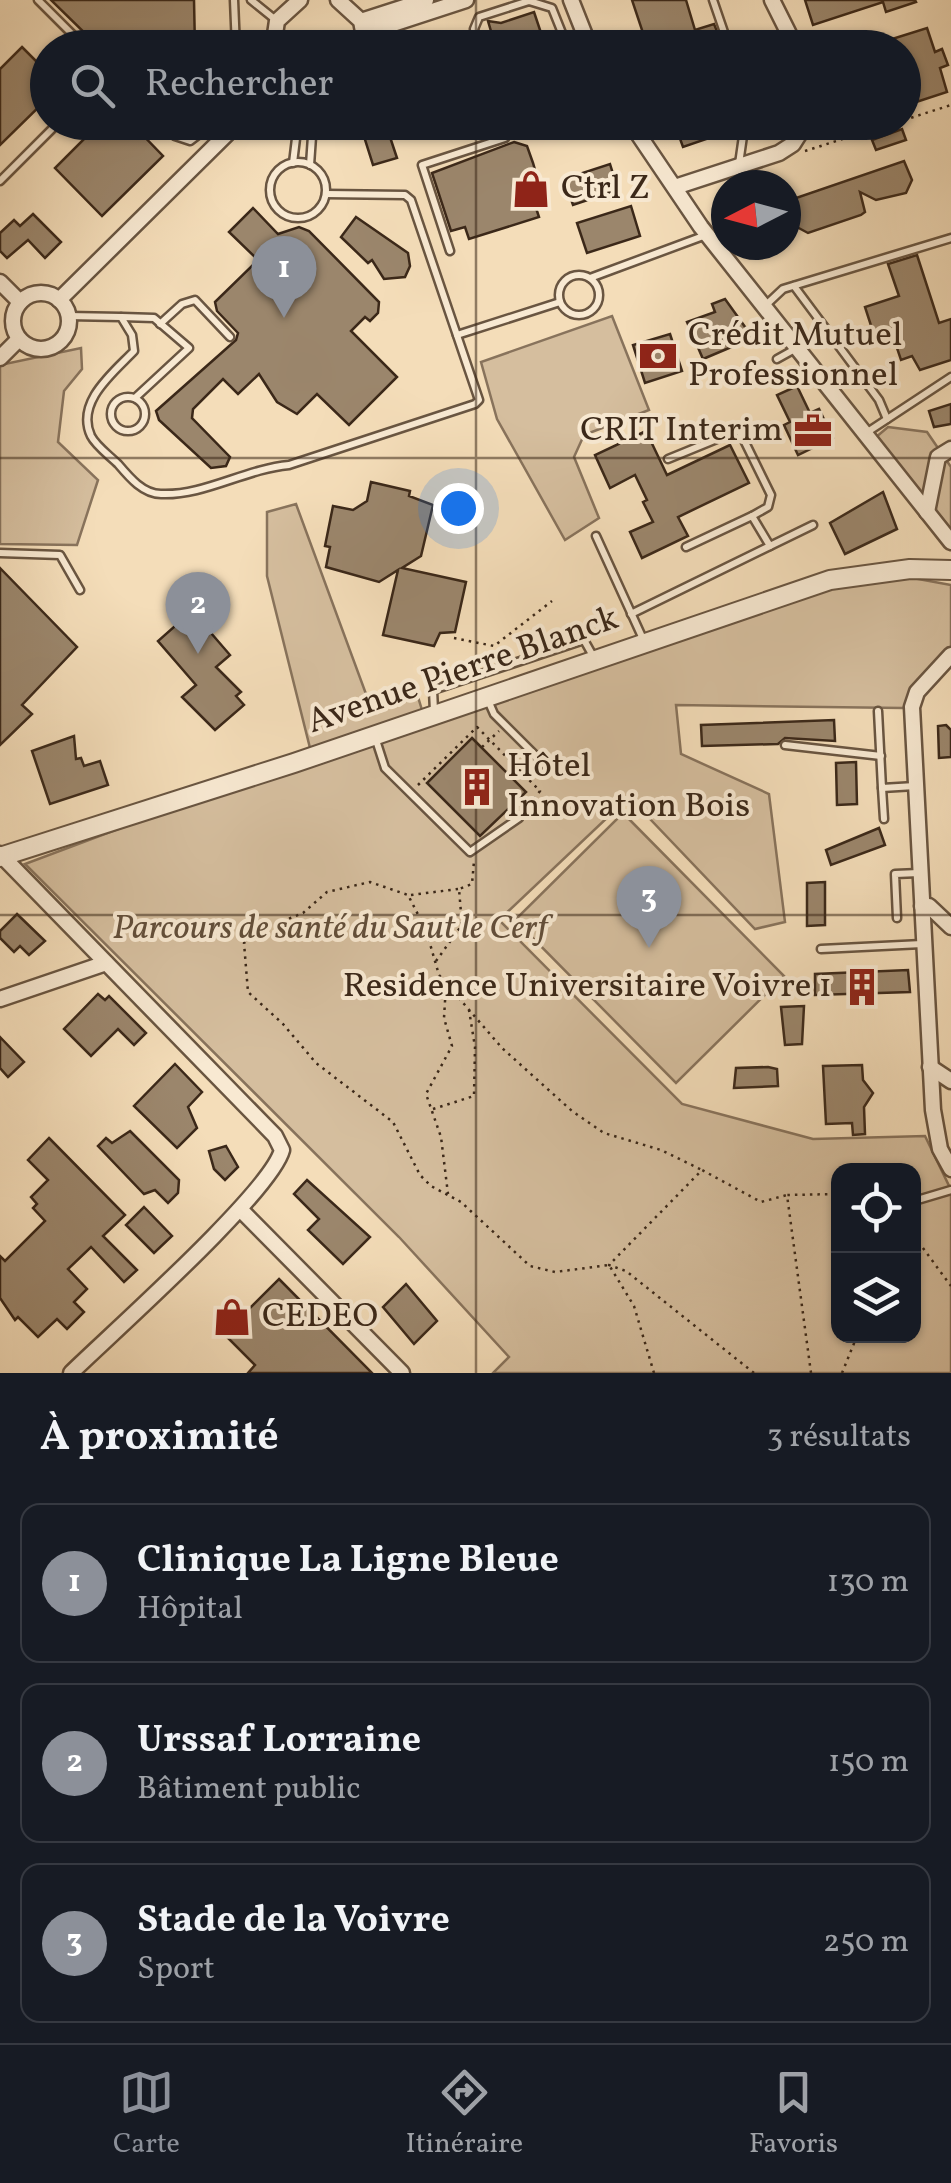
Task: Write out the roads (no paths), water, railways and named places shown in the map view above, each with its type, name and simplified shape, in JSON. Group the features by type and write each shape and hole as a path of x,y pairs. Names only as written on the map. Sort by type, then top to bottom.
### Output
{"street":[{"path":"279,10 300,0"},
{"path":"338,0 361,30"},
{"path":"371,30 426,0"},
{"path":"376,30 466,0"},
{"path":"772,0 787,30"},
{"path":"571,1 583,30"},
{"path":"60,300 221,140"},
{"path":"642,140 706,235 951,542"},
{"path":"675,187 779,153 795,140"},
{"path":"0,282 20,302"},
{"path":"44,293 60,300 68,316 65,334 52,346 34,348 19,338 13,324 20,302 44,293"},
{"path":"0,358 19,338"},
{"path":"928,512 938,457 951,450"},
{"name":"Avenue Pierre Blanck","path":"1,856 374,736 830,580 910,568 951,570"},
{"path":"951,656 917,692 912,707 930,1067 940,1149 951,1170"},
{"path":"1,856 275,1136 282,1150 278,1168 240,1209 72,1373"},
{"path":"922,906 929,906 951,927"},
{"path":"0,999 106,962"},
{"path":"930,1067 951,1081"},
{"path":"240,1209 402,1373"}],"lane":[{"path":"38,0 68,30"},
{"path":"234,0 235,30"},
{"path":"251,0 279,10"},
{"path":"474,30 479,17 529,0 552,8 571,1"},
{"path":"713,0 723,30"},
{"path":"552,8 561,30"},
{"path":"0,181 41,140"},
{"path":"293,163 296,140"},
{"path":"310,165 312,140"},
{"path":"450,250 422,166 499,140"},
{"path":"738,166 742,140"},
{"path":"293,163 310,165 323,177 326,194 312,215 294,218 279,210 271,186 279,171 293,163"},
{"path":"121,316 132,334 134,352 91,399 91,436 135,483 155,494 184,494 258,468 288,464 476,404 478,400 411,200 405,195 326,194"},
{"path":"560,302 564,281 576,275 590,278 706,235"},
{"path":"762,307 794,286 951,238"},
{"path":"560,302 571,314 590,312 598,295 590,278"},
{"path":"794,286 879,400 887,419"},
{"path":"160,324 182,304 196,300 230,337"},
{"path":"456,335 560,302"},
{"path":"68,316 154,318 189,348 135,398 124,397 114,404 110,415 118,429 134,431 143,423 146,412 135,398"},
{"path":"777,359 795,348"},
{"path":"865,434 951,377"},
{"path":"668,459 738,430 771,495 768,507 686,547"},
{"path":"752,516 770,546"},
{"path":"631,614 813,525"},
{"path":"596,536 645,645"},
{"path":"0,553 60,555 80,590"},
{"path":"434,715 434,690 508,665 584,640 596,661"},
{"path":"486,697 505,724 550,769"},
{"path":"878,712 884,819"},
{"path":"374,736 385,768 470,852 519,818"},
{"path":"785,746 880,756"},
{"path":"882,788 916,786"},
{"path":"897,918 895,874 920,873"},
{"path":"821,949 924,944"},
{"path":"921,1199 951,1190"}],"place":[{"name":"Ctrl Z","path":"531,189"},
{"name":"Clinique La Ligne Bleue","path":"284,318"},
{"name":"Crédit Mutuel Professionnel","path":"658,356"},
{"name":"CRIT Interim","path":"813,431"},
{"name":"Urssaf Lorraine","path":"198,654"},
{"name":"Hôtel Innovation Bois","path":"477,787"},
{"name":"Stade de la Voivre","path":"649,948"},
{"name":"Residence Universitaire Voivre 1","path":"862,987"},
{"name":"CEDEO","path":"232,1317"}],"park label":[{"name":"Parcours de santé du Saut le Cerf","path":"330,929"}]}
